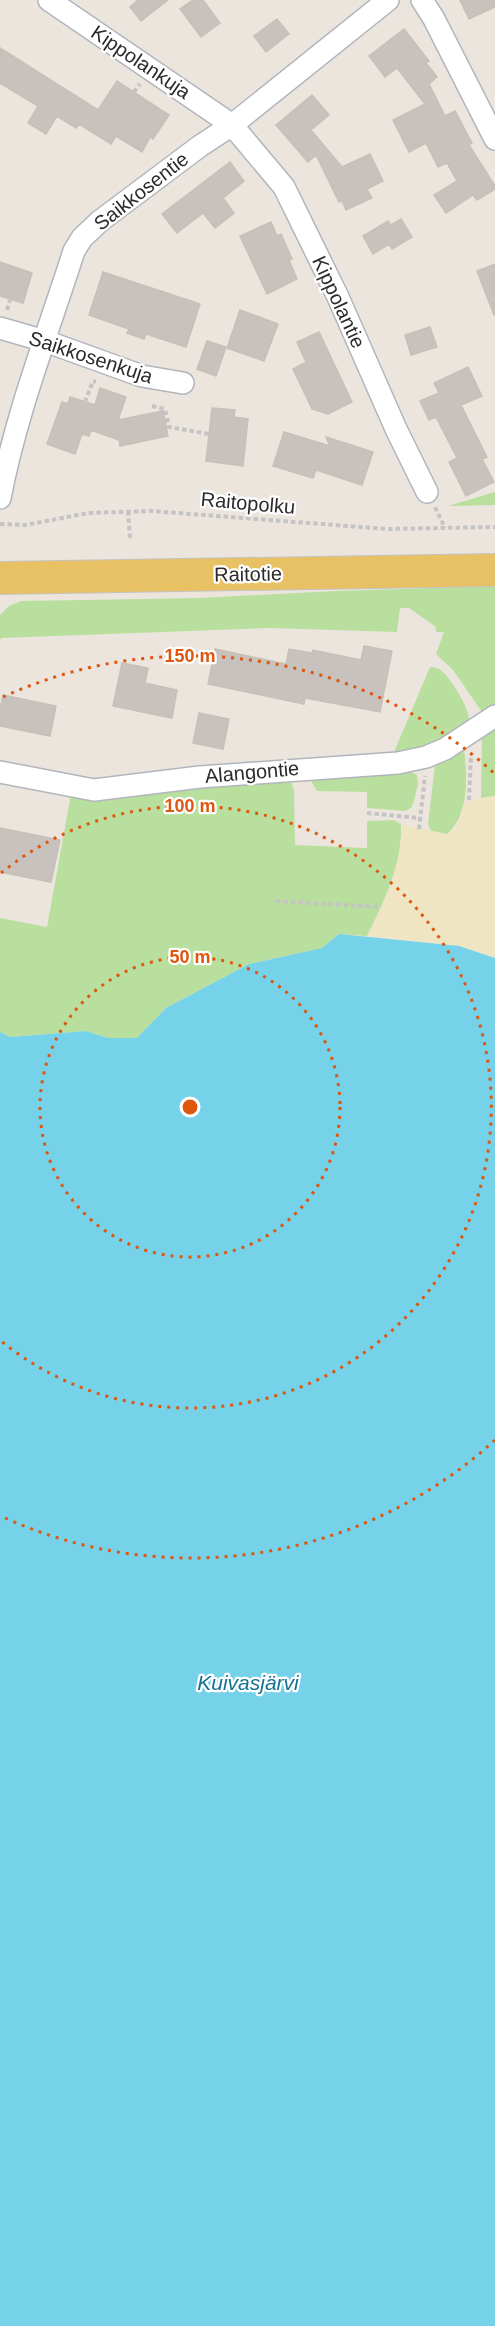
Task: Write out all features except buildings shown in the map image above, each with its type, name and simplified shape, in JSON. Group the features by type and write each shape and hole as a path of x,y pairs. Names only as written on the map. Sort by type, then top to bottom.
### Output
{"main road":[{"name":"Raitotie","path":"0,578 495,570"}],"street":[{"name":"Kippolankuja","path":"49,0 232,125"},
{"name":"Saikkosentie","path":"0,498 7,464 45,341 74,251 82,238 100,221 200,146 232,125 388,0"},
{"path":"422,0 495,139"},
{"name":"Kippolantie","path":"232,125 284,187 338,297 396,429 427,492"},
{"name":"Saikkosenkuja","path":"0,328 45,341 142,376 183,383"},
{"name":"Alangontie","path":"0,772 94,790 211,776 398,763 426,757 446,748 495,716"}],"path":[{"path":"85,402 93,381 103,384"},
{"path":"152,406 165,409 169,427 209,434"},
{"path":"128,511 130,539"},
{"name":"Raitopolku","path":"0,524 26,525 88,513 128,511 203,513 387,529 495,527"},
{"path":"469,800 472,769 471,730"},
{"path":"419,829 426,757"},
{"path":"367,813 420,818"},
{"path":"276,901 381,907"}],"green space":[{"path":"495,492 495,505 448,506"},
{"path":"495,586 495,706 482,712 453,670 436,654 444,632 436,632 436,627 409,608 400,608 397,632 270,628 1,638 0,642 0,615 9,606 21,601 200,598"},
{"path":"430,667 439,669 454,686 467,710 469,722 433,743 394,752"},
{"path":"495,729 495,796 481,798 482,739"},
{"path":"464,749 466,782 460,816 447,834 431,832 428,824 435,765"},
{"path":"407,770 417,775 418,785 412,807 406,811 367,808 367,792 317,791 312,783 314,774"},
{"path":"285,778 291,782 294,790 295,845 367,848 367,821 394,820 401,824 396,868 367,936 339,934 322,948 249,964 166,1008 137,1038 108,1038 86,1031 10,1037 0,1032 0,918 47,927 71,794 103,799 228,786 230,782"}],"sand":[{"path":"495,796 495,958 459,946 367,936 396,868 401,824 447,834 457,826 463,805 469,800"}],"water":[{"name":"Kuivasjärvi","path":"339,934 459,946 495,958 495,2326 0,2326 0,1032 10,1037 86,1031 108,1038 137,1038 166,1008 249,964 322,948"}]}
